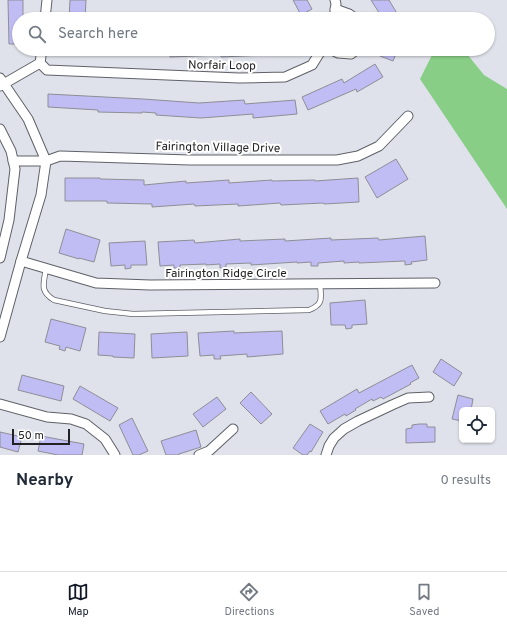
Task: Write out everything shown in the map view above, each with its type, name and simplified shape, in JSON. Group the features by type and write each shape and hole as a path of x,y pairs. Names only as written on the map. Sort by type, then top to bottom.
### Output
{"street":[{"path":"46,12 47,0"},
{"path":"335,5 346,12"},
{"path":"0,337 41,195 46,161 28,120 1,82 40,63 41,56"},
{"name":"Norfair Loop","path":"40,63 47,70 239,78 285,77 312,65 318,56"},
{"name":"Fairington Village Drive","path":"13,161 46,161 60,156 198,160 337,160 358,156 379,146 408,116"},
{"path":"0,129 12,151 15,169 9,220 0,258"},
{"name":"Fairington Ridge Circle","path":"21,260 96,283 150,285 435,283"},
{"path":"326,455 334,438 344,429 358,421 392,404 408,398 429,397"},
{"path":"0,404 47,417 70,419 86,424 105,438 115,455"},
{"path":"199,455 209,452 233,429"}],"lane":[{"path":"46,268 44,290 48,296 54,300 105,311 133,314 309,310 316,307 320,303 320,284"}],"green space":[{"path":"432,56 469,56 484,75 507,89 507,209 420,79"}],"building":[{"path":"8,0 23,0 23,12 12,12 12,44 9,44"},
{"path":"70,0 86,0 85,12 69,12"},
{"path":"293,0 307,0 312,9 306,12 299,12"},
{"path":"371,0 389,0 396,12 379,12"},
{"path":"170,56 196,56 170,57"},
{"path":"221,56 243,56 221,57"},
{"path":"380,56 395,56 393,61"},
{"path":"375,64 383,77 357,92 356,89 308,110 302,97 342,79 344,83"},
{"path":"48,94 199,103 244,100 245,104 295,100 297,114 253,118 253,114 201,118 156,115 156,113 142,112 98,112 98,110 48,107"},
{"path":"396,159 408,179 377,198 365,177"},
{"path":"65,178 144,180 144,185 186,181 186,183 229,180 229,183 272,180 315,181 358,178 359,202 281,205 280,203 238,206 238,204 195,206 194,204 152,207 152,204 107,203 107,201 65,201"},
{"path":"66,229 100,240 94,262 59,253"},
{"path":"425,236 427,260 411,262 412,264 405,265 405,261 344,263 344,261 318,263 318,266 311,266 311,262 297,262 251,265 251,263 226,264 226,267 220,268 220,264 180,265 180,268 174,268 174,265 160,266 158,242 194,240 195,243 240,239 240,241 285,239 285,241 331,238 331,240 378,238 379,240"},
{"path":"145,241 147,265 131,265 131,268 125,269 125,265 111,266 109,243"},
{"path":"365,300 367,324 352,325 352,328 346,329 345,325 331,325 330,303"},
{"path":"51,319 86,328 80,351 66,347 65,351 59,349 60,346 45,342"},
{"path":"234,331 234,333 282,331 283,354 247,357 247,354 220,356 221,359 214,359 214,355 200,356 198,333"},
{"path":"99,332 135,334 134,358 98,355"},
{"path":"187,332 188,356 152,358 151,334"},
{"path":"441,359 462,373 454,386 433,372"},
{"path":"412,365 419,378 383,399 381,397 373,401 372,399 346,416 345,414 328,424 320,411 357,389 359,393"},
{"path":"22,375 64,386 61,401 18,390"},
{"path":"80,386 118,408 110,421 73,399"},
{"path":"251,392 272,414 261,424 240,403"},
{"path":"458,395 473,399 472,407 459,407 459,420 452,419"},
{"path":"217,397 226,409 203,427 193,414"},
{"path":"132,418 148,451 139,455 133,455 119,425"},
{"path":"310,424 323,432 311,452 310,451 307,455 303,455 293,448"},
{"path":"427,424 427,427 435,427 435,442 406,443 406,429 412,428 412,425"},
{"path":"196,430 201,447 179,455 166,455 161,441"},
{"path":"0,432 22,437 18,452 0,447"},
{"path":"41,436 84,444 82,455 58,455 38,451"}]}
